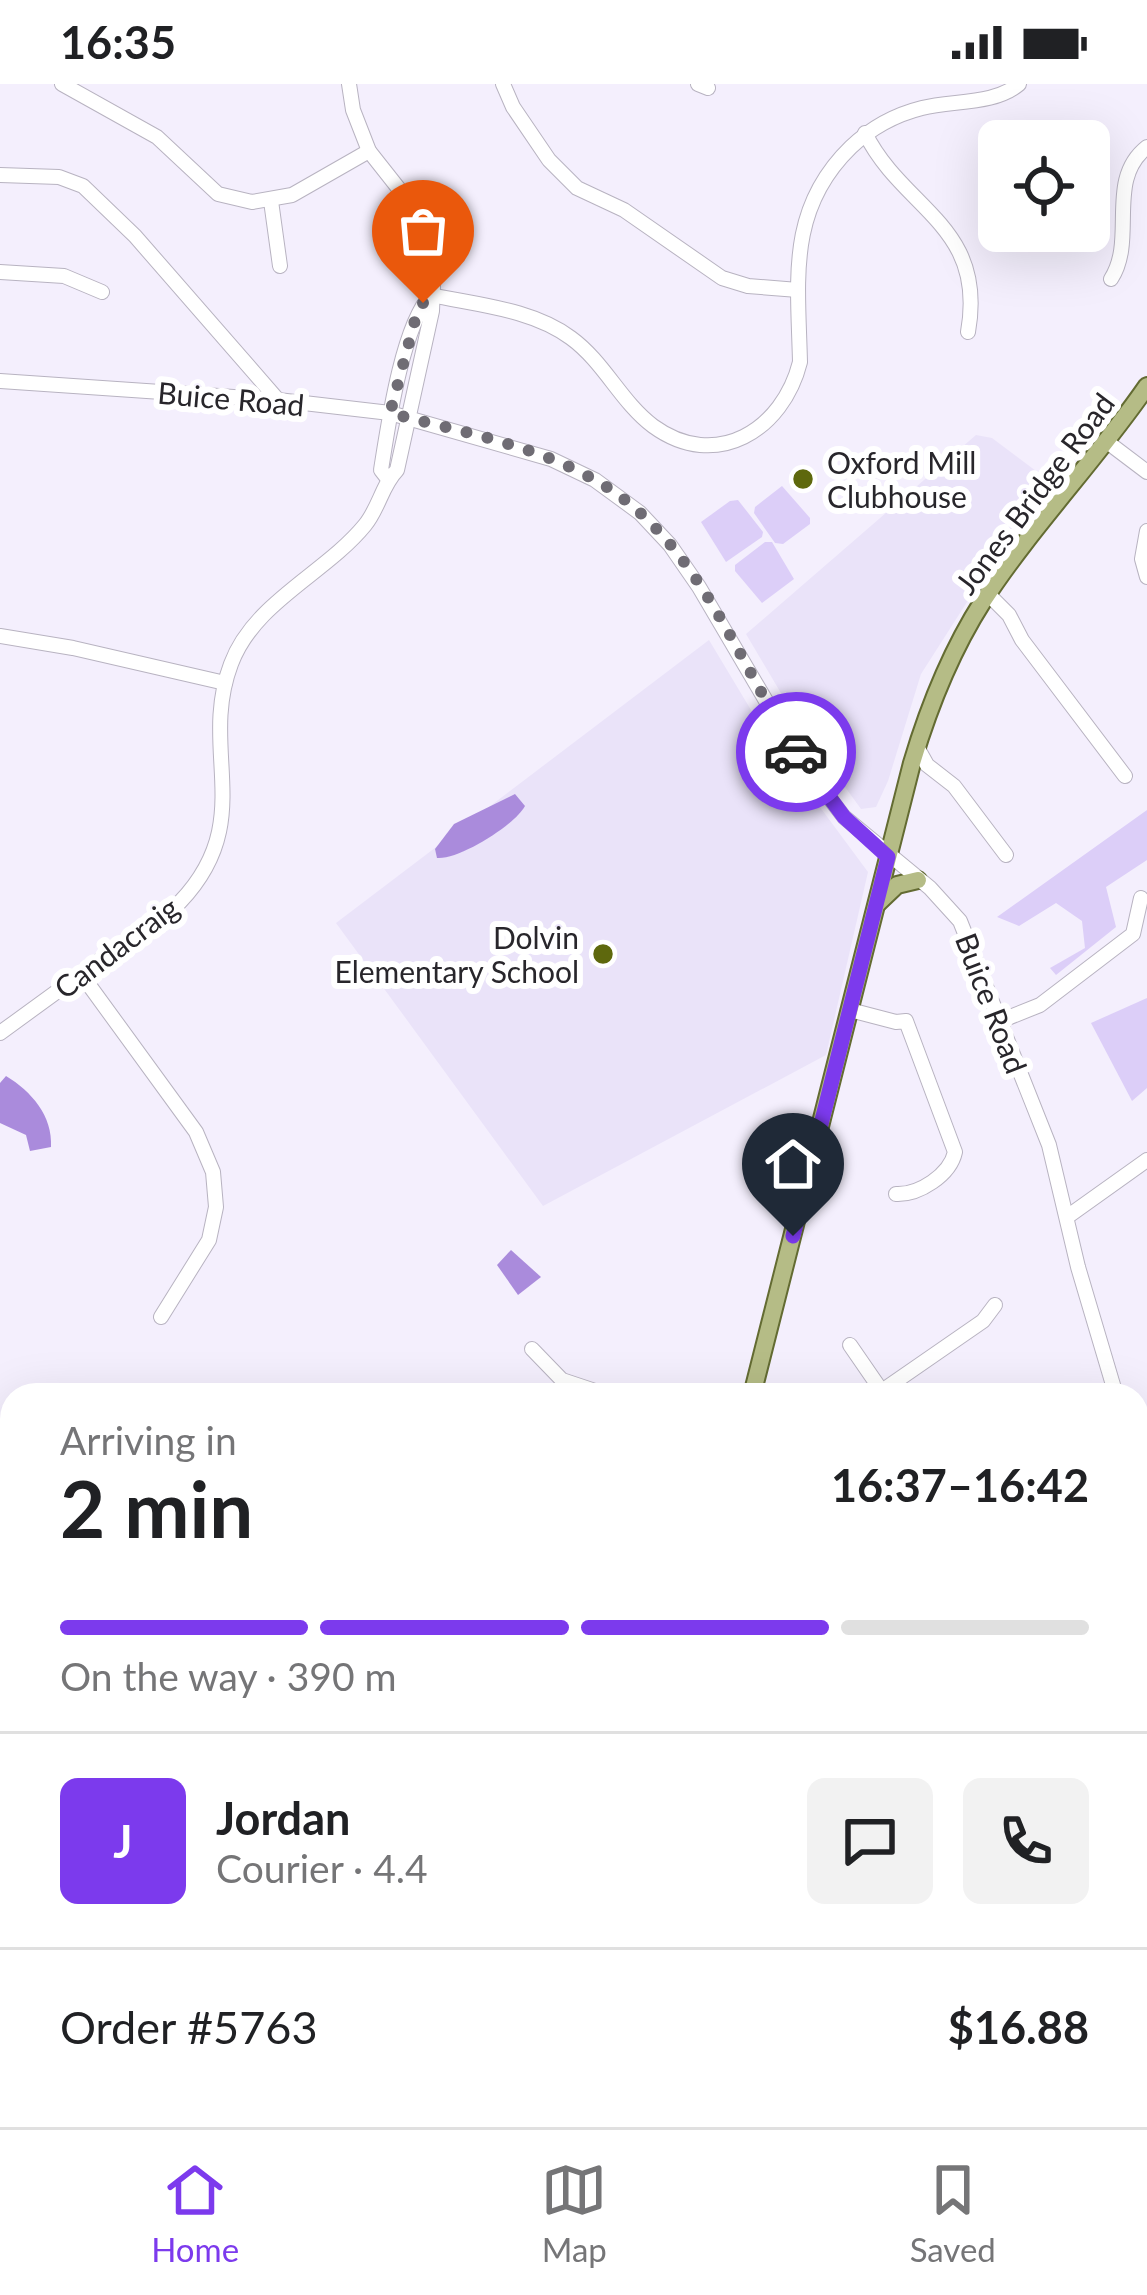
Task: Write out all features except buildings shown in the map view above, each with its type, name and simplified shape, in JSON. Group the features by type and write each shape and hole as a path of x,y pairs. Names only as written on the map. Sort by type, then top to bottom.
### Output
{"main road":[{"name":"Jones Bridge Road","path":"755,1383 907,784 942,680 988,594 1147,386"},
{"path":"876,904 897,885 918,880"}],"street":[{"path":"62,84 157,136 218,194 252,202 292,195 369,152 352,110 349,84"},
{"path":"503,84 549,160 577,188 639,220 722,278 748,286 798,290"},
{"path":"431,295 522,315 554,328 589,354 652,425 682,440 739,441 756,431 789,395 800,362 798,290 809,203 825,173 884,121 914,110 985,98 1019,84"},
{"path":"865,134 874,151 945,227 960,254 969,277 968,332"},
{"path":"1111,279 1120,266 1124,188 1132,159 1147,147"},
{"name":"Candacraig","path":"0,1033 180,902 211,862 223,815 225,683 236,652 254,625 369,521 397,470 432,311 434,261 414,208 369,152"},
{"path":"0,175 59,177 83,186 135,236 278,400"},
{"path":"271,200 280,266"},
{"path":"0,272 64,276 102,292"},
{"name":"Candacraig","path":"388,479 381,470 390,413 418,309 431,295"},
{"name":"Buice Road","path":"0,381 278,400 390,413 550,459 595,480 640,513 699,586 818,784 844,817 944,901 960,921 1049,1145 1113,1383"},
{"path":"1106,441 1147,472"},
{"path":"1147,532 1142,559 1147,577"},
{"path":"988,594 1009,615 1022,640 1125,776"},
{"path":"0,636 74,647 225,683"},
{"path":"917,748 920,757 954,786 1006,854"},
{"path":"907,784 935,772"},
{"path":"1000,1021 1040,1005 1133,934 1141,898"},
{"path":"81,974 196,1132 213,1172 216,1207 209,1240 161,1317"},
{"path":"850,1010 906,1021 955,1152 941,1176 908,1194 896,1193"},
{"path":"1066,1217 1147,1160"},
{"path":"892,1383 983,1321 995,1305"},
{"path":"850,1345 873,1383"},
{"path":"532,1349 562,1380 571,1383"}],"shaded area":[{"path":"976,435 992,438 1052,483 921,674 888,781 876,807 861,809 798,722 746,634"},
{"path":"782,486 810,518 810,524 783,544 775,543 754,513 755,507"},
{"path":"738,500 763,532 726,562 701,522"},
{"path":"765,542 772,542 794,579 762,603 735,565"},
{"name":"Dolvin Elementary School","path":"709,640 763,730 868,872 826,1055 543,1206 336,923"},
{"path":"515,794 525,806 510,822 472,847 437,858 435,849 454,824"},
{"path":"1147,810 1147,860 1106,887 1116,927 1056,975 1050,968 1085,948 1082,921 1056,903 1019,926 997,917"},
{"path":"1147,998 1147,1088 1132,1101 1091,1023"},
{"path":"6,1076 39,1106 51,1147 30,1151 26,1135 0,1123 0,1083"},
{"path":"511,1250 541,1277 518,1295 497,1265"}],"way so far":[{"path":"423,303 390,413 550,459 595,480 640,513 699,586 796,752"}],"place":[{"name":"Oxford Mill Clubhouse","path":"803,479"},
{"name":"Dolvin Elementary School","path":"603,954"}],"route":[{"path":"793,1236 888,857 844,817 796,752"}]}
